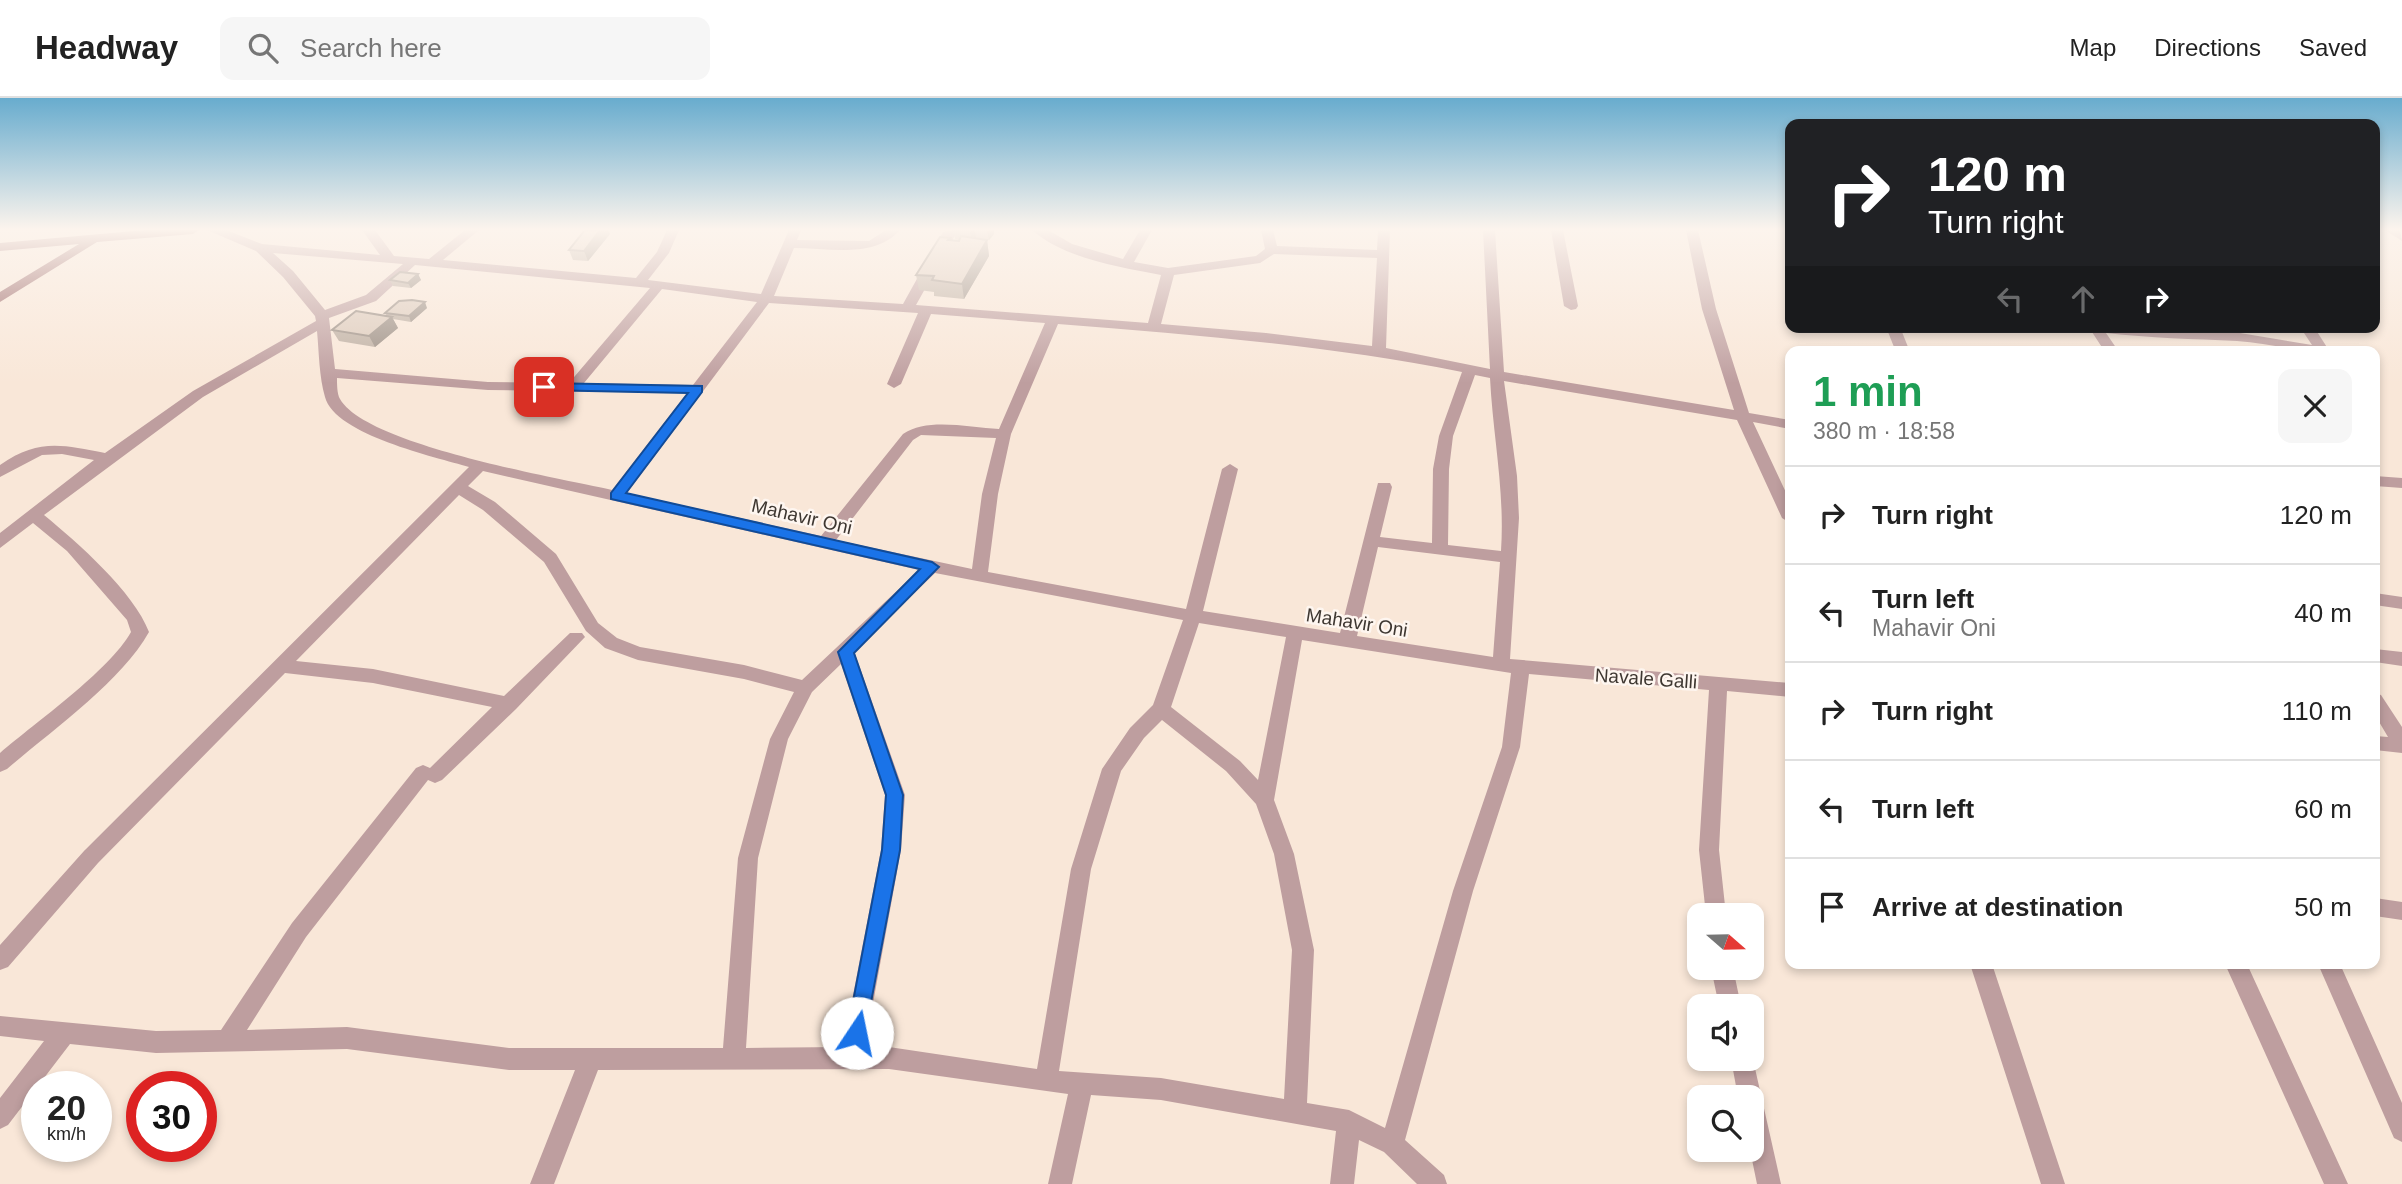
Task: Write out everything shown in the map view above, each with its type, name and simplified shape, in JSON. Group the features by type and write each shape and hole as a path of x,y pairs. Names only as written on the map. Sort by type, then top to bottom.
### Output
{"main road":[{"path":"0,298 25,281"}],"street":[{"name":"Mahavir Oni","path":"293,281 322,320 332,400 363,426 396,441 480,465 932,567 1193,616 1511,666"},
{"path":"0,542 107,458 198,394 322,320 371,298 391,281"},
{"path":"626,281 766,299 1266,337 1379,351 1496,375 1785,423"},
{"path":"616,496 766,299 774,281"},
{"path":"907,309 923,281"},
{"path":"1153,329 1166,281"},
{"path":"1379,351 1381,281"},
{"path":"1392,1144 1463,891 1510,747 1510,476 1499,411 1491,281"},
{"path":"1566,281 1571,306"},
{"path":"1703,281 1709,309 1743,416 1785,507"},
{"path":"572,388 659,285"},
{"path":"894,384 926,310"},
{"path":"979,576 990,494 1004,434 1053,321"},
{"path":"2159,333 2240,337 2293,346"},
{"path":"1440,549 1441,469 1446,436 1470,370"},
{"path":"330,373 488,386 698,389"},
{"path":"825,543 908,437 917,431 929,429 1004,434"},
{"path":"0,472 35,450 49,447 107,458"},
{"path":"0,960 91,857 480,465"},
{"path":"1046,1081 1082,869 1112,769 1137,733 1161,709 1193,616 1230,469"},
{"path":"2380,481 2402,483"},
{"path":"458,487 489,506 550,558 592,627 611,643 638,653 744,672 805,688"},
{"path":"1348,641 1384,487"},
{"path":"0,764 110,670 130,650 139,632 135,618 73,547 35,516"},
{"path":"1371,541 1510,558"},
{"path":"734,1059 748,858 779,739 805,688 846,652 932,567"},
{"path":"2380,600 2402,603"},
{"path":"1264,800 1295,633"},
{"path":"227,1040 299,930 429,774 510,704 576,637"},
{"path":"846,652 895,795 891,850 852,1059"},
{"path":"2380,657 2402,659"},
{"path":"281,666 381,677 510,704"},
{"name":"Navale Galli","path":"1511,666 1785,690"},
{"path":"1715,903 1709,850 1719,683"},
{"path":"2380,708 2402,745"},
{"path":"1161,709 1233,766 1264,800 1284,854 1303,950 1295,1110"},
{"path":"2380,743 2402,745"},
{"path":"2380,908 2402,911"},
{"path":"1984,969 2053,1184"},
{"path":"2238,969 2336,1184"},
{"path":"2331,969 2402,1130"},
{"path":"0,1026 156,1041 347,1038 509,1059 889,1058 1046,1081 1161,1089 1295,1110 1349,1122 1392,1144 1436,1184"},
{"path":"0,1117 65,1032"},
{"path":"542,1184 591,1059"},
{"path":"1060,1184 1082,1085"},
{"path":"1342,1184 1349,1122"},
{"path":"1764,1160 1769,1184"}],"building":[{"path":"937,281 964,281 962,284"},
{"path":"399,301 425,302 409,316 385,313"},
{"path":"356,311 392,317 369,336 332,330"}],"route":[{"path":"544,387 698,389 616,496 932,567 846,652 895,795 891,850 857,1033"}]}
